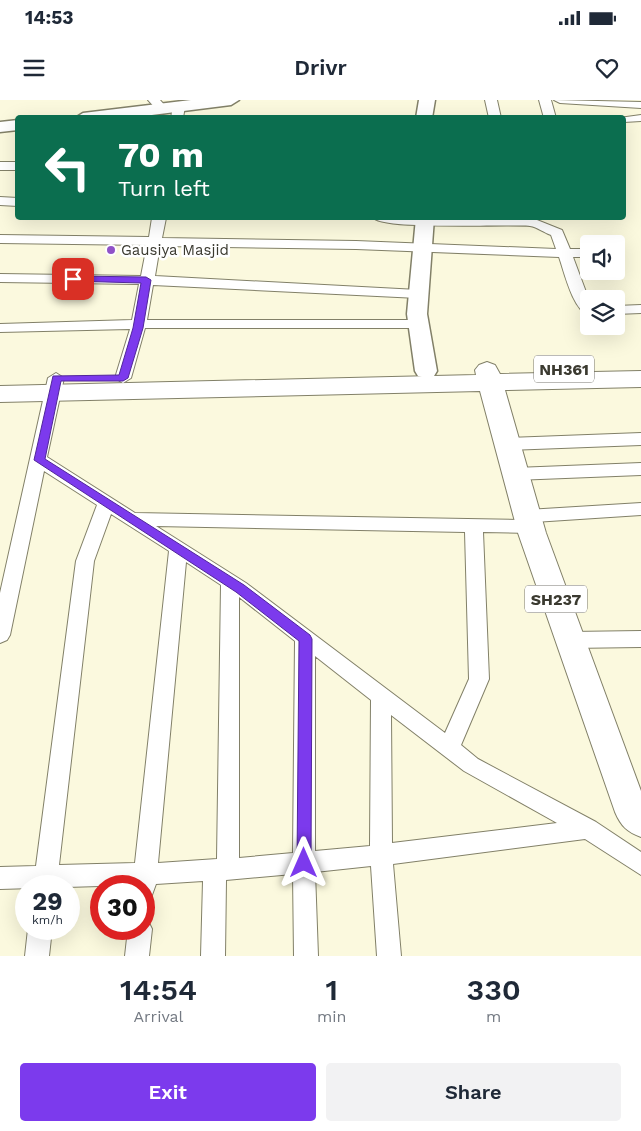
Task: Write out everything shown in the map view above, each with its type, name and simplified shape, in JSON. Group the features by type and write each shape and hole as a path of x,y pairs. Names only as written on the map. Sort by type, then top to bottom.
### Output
{"main road":[{"path":"98,115 157,104 178,112 231,100"},
{"path":"424,115 427,100"},
{"path":"0,127 15,125"},
{"path":"425,220 421,248 417,324 426,371"},
{"name":"NH361","path":"489,377 641,367"},
{"path":"0,394 123,378 426,371 489,377"},
{"path":"0,379 54,386 489,377 641,380"},
{"name":"SH237","path":"489,377 529,522 632,812 641,822"}],"street":[{"path":"491,100 494,115"},
{"path":"545,100 549,115"},
{"path":"560,100 641,105"},
{"path":"626,119 641,118"},
{"path":"0,166 15,166"},
{"path":"0,201 15,202"},
{"path":"123,378 139,324 146,280 160,220"},
{"path":"451,220 528,223 526,220"},
{"path":"528,220 557,234 580,295"},
{"path":"0,239 155,241 580,253"},
{"path":"0,278 146,280 418,294"},
{"path":"625,310 641,309"},
{"path":"0,328 139,324 417,324"},
{"path":"0,635 54,386"},
{"path":"506,444 641,439"},
{"path":"39,460 230,582 471,765 588,829 641,865"},
{"path":"515,474 641,469"},
{"path":"46,875 85,561 106,503"},
{"path":"131,519 474,526 529,522 641,509"},
{"path":"448,748 479,679 474,526"},
{"path":"145,875 178,549"},
{"path":"213,956 221,870 230,582"},
{"path":"305,639 304,863 306,956"},
{"path":"570,640 641,639"},
{"path":"381,696 381,856 390,956"},
{"path":"155,879 221,870 381,856 588,829"},
{"path":"0,878 15,879"},
{"path":"37,956 39,940"},
{"path":"137,956 139,940"}],"place":[{"name":"Gausiya Masjid","path":"111,250"}],"route":[{"path":"73,279 146,280 138,328 123,378 56,378 39,460 240,588 305,639 304,863"}]}
